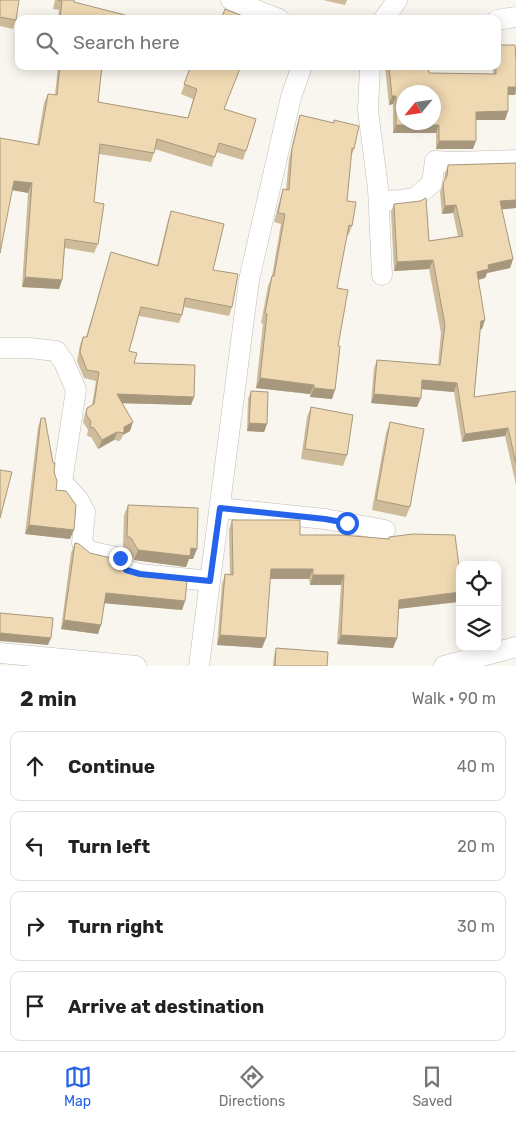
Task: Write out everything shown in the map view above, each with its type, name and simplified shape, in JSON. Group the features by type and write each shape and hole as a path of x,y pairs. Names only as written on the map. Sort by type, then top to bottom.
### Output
{"street":[{"path":"231,0 270,15"},
{"path":"387,15 397,0"},
{"path":"501,19 516,17"},
{"path":"199,666 249,280 291,97 301,70"},
{"path":"370,70 368,112 379,201 382,275"},
{"path":"379,201 415,198 432,183 435,161 516,160"},
{"path":"0,348 30,348 56,351 64,362 76,390 62,482 78,499 85,512 82,543 89,551 120,558 126,570 140,574 210,581"},
{"path":"220,508 325,519 385,530"},
{"path":"444,666 516,647"},
{"path":"0,653 136,666"}],"building":[{"path":"0,0 19,0 15,20 0,17"},
{"path":"58,0 74,0 74,2 125,15 60,15 62,1"},
{"path":"225,9 240,15 223,15"},
{"path":"501,45 515,45 516,87 508,87 508,111 476,112 476,141 439,141 439,130 441,130 441,85 396,85 396,96 392,96 389,70 429,70 429,73 496,74 496,70 501,70"},
{"path":"60,70 102,70 98,102 188,118 197,89 184,84 189,70 239,70 224,109 256,119 246,151 219,143 215,157 157,139 154,153 100,144 94,202 104,204 98,244 65,239 62,280 25,277 32,183 14,181 0,253 0,138 39,145 48,94 57,95"},
{"path":"300,115 334,123 334,120 359,126 354,149 352,148 347,201 356,202 352,226 349,225 337,288 348,290 338,346 340,346 335,390 314,388 314,385 260,378 267,314 265,313 285,214 278,213 283,189 289,190 292,149"},
{"path":"516,163 516,200 500,201 513,259 488,265 489,269 477,272 485,320 481,321 474,397 516,391 516,463 508,428 465,434 457,383 422,380 421,398 374,394 377,360 440,365 445,325 433,260 397,262 394,204 420,201 426,198 429,241 463,236 456,205 445,206 443,183 447,176 448,165"},
{"path":"171,211 224,224 213,270 238,274 232,307 185,298 182,315 141,307 129,351 137,353 134,363 195,365 194,397 117,394 133,422 124,427 124,433 117,432 102,440 94,428 90,427 91,422 86,414 87,408 94,404 99,372 87,370 80,352 83,337 87,337 111,252 158,266"},
{"path":"251,391 268,392 267,424 249,423"},
{"path":"311,407 353,415 347,455 305,449"},
{"path":"41,418 45,418 53,463 55,463 56,490 66,491 76,505 74,530 29,525"},
{"path":"390,422 424,429 410,507 376,500"},
{"path":"0,470 12,472 0,518"},
{"path":"128,505 198,508 197,549 191,548 190,556 138,550 131,538 127,536"},
{"path":"232,520 300,520 300,535 342,535 389,539 389,537 413,534 455,535 458,561 456,561 456,593 399,600 397,638 341,635 344,575 313,575 313,569 271,569 266,638 220,635 225,574 233,575"},
{"path":"75,543 90,553 115,559 126,572 142,576 187,581 185,601 106,593 101,625 64,620"},
{"path":"0,613 53,618 51,638 0,633"},
{"path":"276,648 328,652 327,666 275,666"}],"route":[{"path":"120,558 126,570 140,574 210,581 220,508 347,523"}]}
